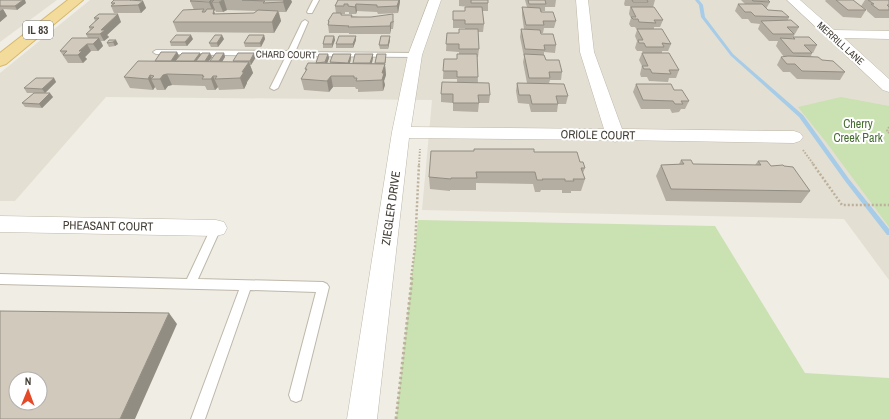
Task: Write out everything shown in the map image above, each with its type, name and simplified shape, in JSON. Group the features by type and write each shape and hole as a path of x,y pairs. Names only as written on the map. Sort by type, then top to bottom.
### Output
{"main road":[{"name":"IL 83","path":"0,61 76,0"}],"street":[{"name":"ZIEGLER DRIVE","path":"362,419 411,133 415,55 435,0"},
{"path":"582,0 587,52 615,136"},
{"name":"MERRILL LANE","path":"793,0 889,86"},
{"path":"830,34 889,35"},
{"name":"ORIOLE COURT","path":"411,133 794,137"},
{"name":"PHEASANT COURT","path":"0,224 216,228"}],"lane":[{"path":"310,12 316,0"},
{"path":"274,88 305,22"},
{"name":"CHARD COURT","path":"156,52 415,55"},
{"path":"190,284 216,228"},
{"path":"0,279 323,287 296,395"},
{"path":"198,419 246,285"}],"path":[{"path":"889,127 889,133"},
{"path":"396,419 415,247 411,133"},
{"path":"794,137 842,205 889,206"}],"shaded area":[{"path":"0,0 57,0 0,42"},
{"path":"90,0 889,0 889,280 844,219 422,210 432,100 106,97 15,201 0,201 0,73"}],"green space":[{"name":"Cherry Creek Park","path":"841,97 889,106 889,227 798,107"},
{"path":"418,220 715,226 805,373 889,378 889,419 396,419"}],"building":[{"path":"0,0 23,0 15,6 0,6"},
{"path":"114,0 143,1 138,5 111,6 115,3 111,3"},
{"path":"211,0 209,2 190,1"},
{"path":"214,0 223,0 219,2 212,2"},
{"path":"242,0 284,0 283,2 263,3 265,1"},
{"path":"338,0 399,0 397,6 377,7 377,5 356,4 355,7 348,6 348,4 344,4 344,6 335,6"},
{"path":"471,0 488,0 488,3 471,3"},
{"path":"528,0 545,0 546,4 529,4"},
{"path":"632,0 647,0 648,2 633,2"},
{"path":"752,0 768,0 770,2 753,1"},
{"path":"836,0 853,0 866,10 848,10"},
{"path":"868,0 889,0 889,5 887,5 889,10 879,10"},
{"path":"738,4 762,4 768,10 782,11 789,17 755,16 751,12 745,12"},
{"path":"465,7 482,7 484,24 465,24 465,20 453,20 453,11 465,11"},
{"path":"522,7 540,8 541,12 553,12 556,21 543,21 544,25 526,25"},
{"path":"631,7 654,7 663,20 654,20 656,23 639,22 638,19 633,19 631,17 636,17"},
{"path":"204,9 202,12 205,12 207,9 214,9 213,14 254,13 258,10 278,11 272,22 173,22 183,10"},
{"path":"333,13 352,15 351,17 371,17 393,14 393,22 391,22 390,26 348,27 349,26 328,25 328,21"},
{"path":"99,14 118,14 101,30 105,30 100,34 86,34 94,27 89,27 99,18 94,18"},
{"path":"791,20 799,27 787,27 794,34 773,34 761,21"},
{"path":"459,29 478,29 479,49 459,49 459,44 446,44 447,33 459,33"},
{"path":"521,29 540,30 541,34 553,34 556,45 544,45 545,50 525,49"},
{"path":"637,29 662,29 671,44 662,43 664,47 646,47 644,43 639,43 638,40 643,40"},
{"path":"176,35 191,35 185,42 170,42"},
{"path":"215,35 222,35 217,43 209,43"},
{"path":"249,35 264,35 260,43 244,43"},
{"path":"325,36 334,36 332,44 323,44"},
{"path":"339,36 356,36 353,44 336,44"},
{"path":"381,36 390,36 388,45 379,45"},
{"path":"793,37 809,37 817,45 804,45 812,53 793,53 780,38 795,39"},
{"path":"72,38 99,38 93,44 87,44 79,51 82,51 78,55 63,55 67,51 60,51"},
{"path":"109,40 116,40 107,43"},
{"path":"161,52 177,52 171,61 155,61"},
{"path":"182,53 200,53 194,61 175,61"},
{"path":"202,53 210,53 205,61 196,61"},
{"path":"216,53 224,53 219,61 210,61"},
{"path":"238,53 254,53 250,61 233,61"},
{"path":"642,53 669,53 679,70 669,70 671,74 652,73 650,69 644,69 642,66 648,66"},
{"path":"319,54 328,54 325,62 316,63"},
{"path":"333,54 351,54 348,63 330,62"},
{"path":"355,54 373,54 370,63 353,63"},
{"path":"377,54 386,54 385,63 375,63"},
{"path":"457,54 477,54 478,77 457,77 457,71 443,71 444,59 457,59"},
{"path":"524,54 544,55 546,60 559,60 562,72 549,72 550,78 529,78"},
{"path":"781,57 818,57 822,60 833,61 845,72 802,71 795,64 787,64"},
{"path":"138,61 249,62 240,78 215,79 217,76 213,76 211,79 202,79 204,76 202,76 203,75 167,74 163,75 160,79 151,79 154,76 150,75 148,79 124,77"},
{"path":"308,63 385,64 382,73 384,73 382,80 356,81 357,78 354,78 354,76 331,76 327,81 301,79 307,69 305,69"},
{"path":"36,78 54,78 42,89 24,88"},
{"path":"442,82 489,83 490,95 478,95 479,103 453,103 453,94 441,94"},
{"path":"517,83 564,84 568,96 556,96 558,104 532,104 530,95 519,95"},
{"path":"636,84 671,84 674,90 682,90 689,101 681,101 683,104 675,104 673,101 643,100"},
{"path":"34,93 50,93 39,104 22,103"},
{"path":"474,149 534,149 534,152 577,152 580,162 583,162 585,168 581,168 585,179 573,179 574,181 565,181 565,179 537,180 535,172 476,172 477,178 451,179 429,177 431,151 474,151"},
{"path":"681,160 691,160 693,164 761,165 758,161 767,161 771,166 783,165 793,167 810,191 671,189 661,165 684,164"},
{"path":"0,311 169,313 120,419 0,419"}],"waterway":[{"path":"697,0 701,5 703,17 732,55 801,116 847,180 889,233"}]}
